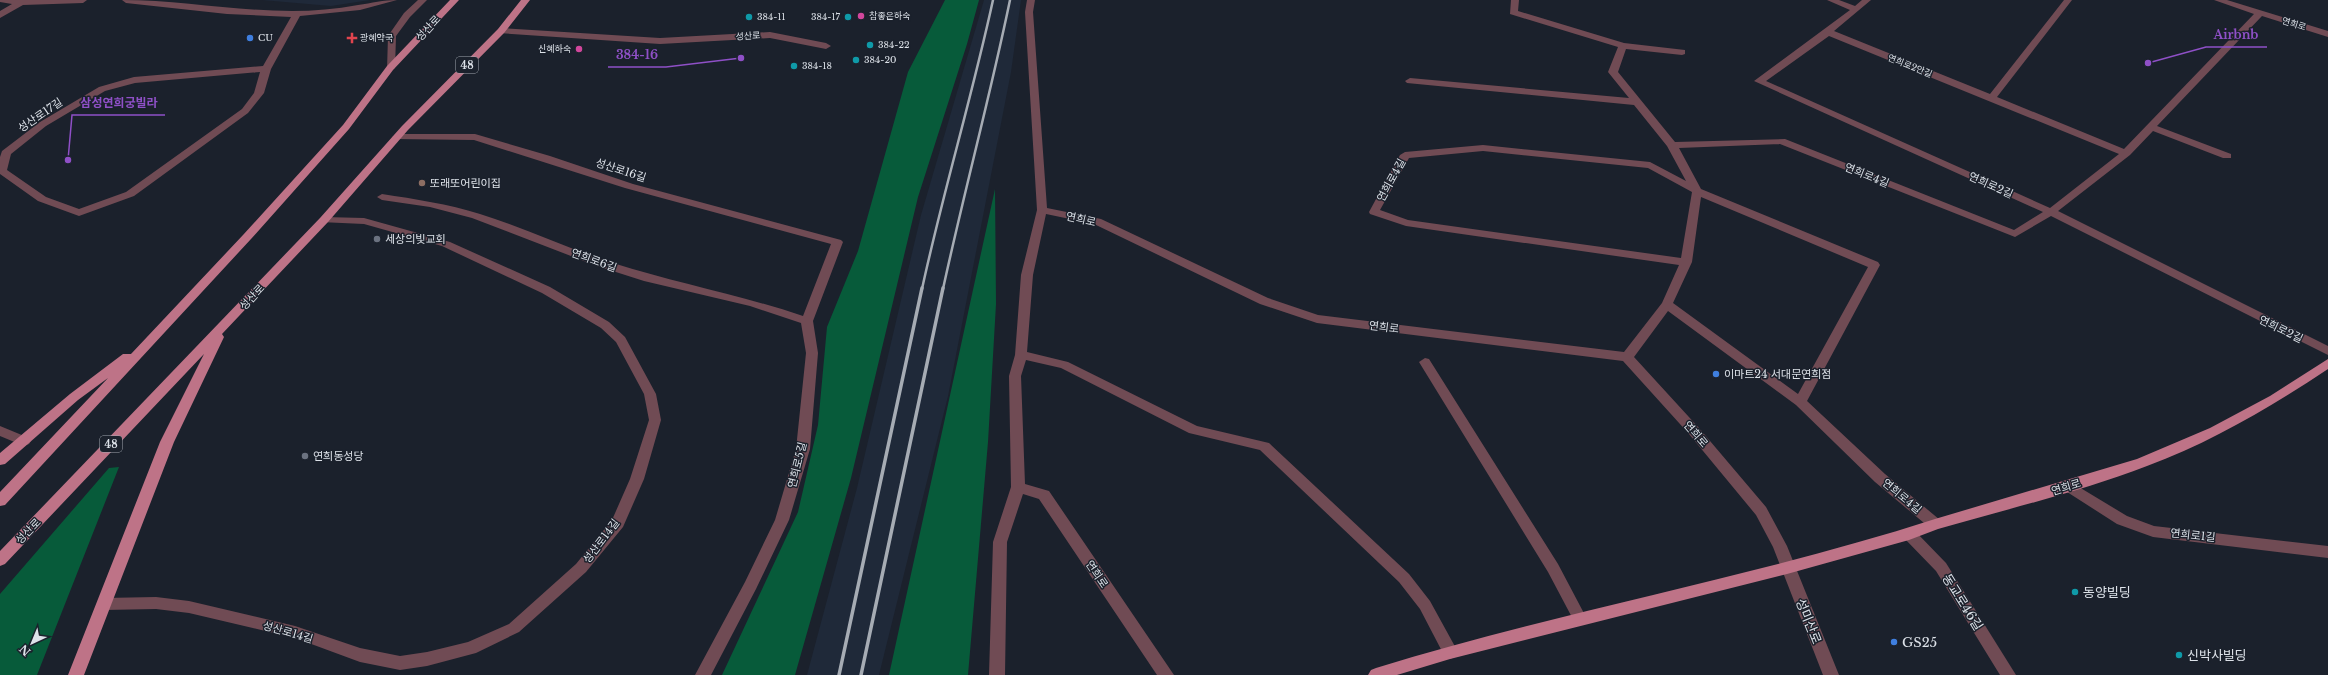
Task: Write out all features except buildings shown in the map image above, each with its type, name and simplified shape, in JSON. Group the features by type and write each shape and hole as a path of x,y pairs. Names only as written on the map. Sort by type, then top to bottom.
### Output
{"main road":[{"name":"성산로","path":"0,501 152,339 346,127 390,68 454,0"},
{"name":"성산로","path":"0,560 324,220 397,137 501,31 526,0"},
{"path":"76,675 167,442 223,327"},
{"path":"0,460 74,397 152,339"},
{"name":"연희로","path":"1376,675 1450,652 1787,568 1909,534 1934,524 2069,486 2142,463 2215,431 2274,399 2328,363"}],"street":[{"path":"3,0 21,2 83,0"},
{"path":"126,0 258,15 296,16 346,10 393,0"},
{"path":"390,68 392,36 407,15 423,0"},
{"path":"997,675 1000,542 1018,487 1015,376 1021,355 1026,276 1042,210 1029,12 1031,0"},
{"path":"1515,0 1513,12 1623,46 1682,52"},
{"path":"1831,0 1856,9"},
{"name":"연희로2길","path":"1867,0 1828,32 1759,81 2051,212 2328,352"},
{"path":"1992,98 2068,0"},
{"path":"2051,212 2126,153 2260,13 2218,0"},
{"path":"0,15 21,2"},
{"name":"연희로","path":"2260,13 2328,34"},
{"name":"성산로17길","path":"266,69 134,80 102,89 43,124 6,153 2,171 42,199 79,213 124,196 245,111 259,93 266,69 296,16"},
{"name":"성산로","path":"501,31 660,41 770,35 826,46"},
{"name":"연희로2안길","path":"1828,32 2126,153"},
{"path":"1623,46 1613,72 1672,145 1697,191 1686,262 1667,304 1627,357"},
{"path":"1410,81 1637,102"},
{"path":"2152,127 2227,156"},
{"name":"성산로16길","path":"397,137 475,137 546,158 629,186 837,242"},
{"name":"연희로4길","path":"1672,145 1781,141 2015,234 2051,212"},
{"name":"연희로4길","path":"1686,262 1406,223 1374,212 1406,155 1483,148 1650,165 1697,191 1874,265 1800,402"},
{"name":"연희로6길","path":"382,197 430,204 476,216 601,264 641,276 753,303 807,321"},
{"name":"연희로","path":"1042,210 1097,221 1264,301 1317,318 1627,357 1694,431 1761,511 1780,546 1787,568"},
{"name":"성산로14길","path":"104,604 156,603 189,607 295,632 360,655 400,663 427,659 471,648 514,628 581,568 618,522 637,479 655,420 650,394 621,340 605,326 546,290 446,244 364,221 324,220"},
{"name":"연희로5길","path":"703,675 751,585 782,520 803,449 812,353 807,321 837,242"},
{"name":"연희로4길","path":"1667,304 1800,402 1880,478 1934,524"},
{"path":"1021,355 1064,365 1194,430 1264,446 1404,578 1425,605 1450,652"},
{"path":"1425,362 1553,568 1580,619"},
{"path":"0,431 24,441"},
{"name":"연희로1길","path":"2069,486 2122,520 2153,531 2328,552"},
{"name":"연희로","path":"1018,487 1044,495 1166,675"},
{"name":"동교로46길","path":"1909,534 1941,567 2008,675"},
{"name":"성미산로","path":"1787,568 1831,675"}],"shaded area":[{"path":"262,0 370,0 331,6"},
{"path":"984,0 1021,0 1011,72 948,396 879,675 807,675 857,488 921,215"}],"green space":[{"path":"945,0 979,0 967,44 918,197 851,478 795,675 722,675 798,512 818,425 827,327 858,251 908,72"},
{"path":"995,189 996,304 988,442 968,675 889,675"},
{"path":"119,467 37,675 0,675 0,594 109,468"}],"railway":[{"path":"922,289 993,0"},
{"path":"943,289 1010,0"},
{"path":"839,675 922,288"},
{"path":"861,675 943,288"}],"place":[{"name":"참좋은하숙","path":"861,16"},
{"name":"384-11","path":"749,17"},
{"name":"384-17","path":"848,17"},
{"name":"CU","path":"250,38"},
{"name":"광혜약국","path":"352,38"},
{"name":"384-22","path":"870,45"},
{"name":"신혜하숙","path":"579,49"},
{"name":"384-16","path":"741,58"},
{"name":"384-20","path":"856,60"},
{"name":"Airbnb","path":"2148,63"},
{"name":"384-18","path":"794,66"},
{"name":"삼성연희궁빌라","path":"68,160"},
{"name":"또래또어린이집","path":"422,183"},
{"name":"세상의빛교회","path":"377,239"},
{"name":"이마트24 서대문연희점","path":"1716,374"},
{"name":"연희동성당","path":"305,456"},
{"name":"동양빌딩","path":"2075,592"},
{"name":"GS25","path":"1894,642"},
{"name":"신박사빌딩","path":"2179,655"}]}
